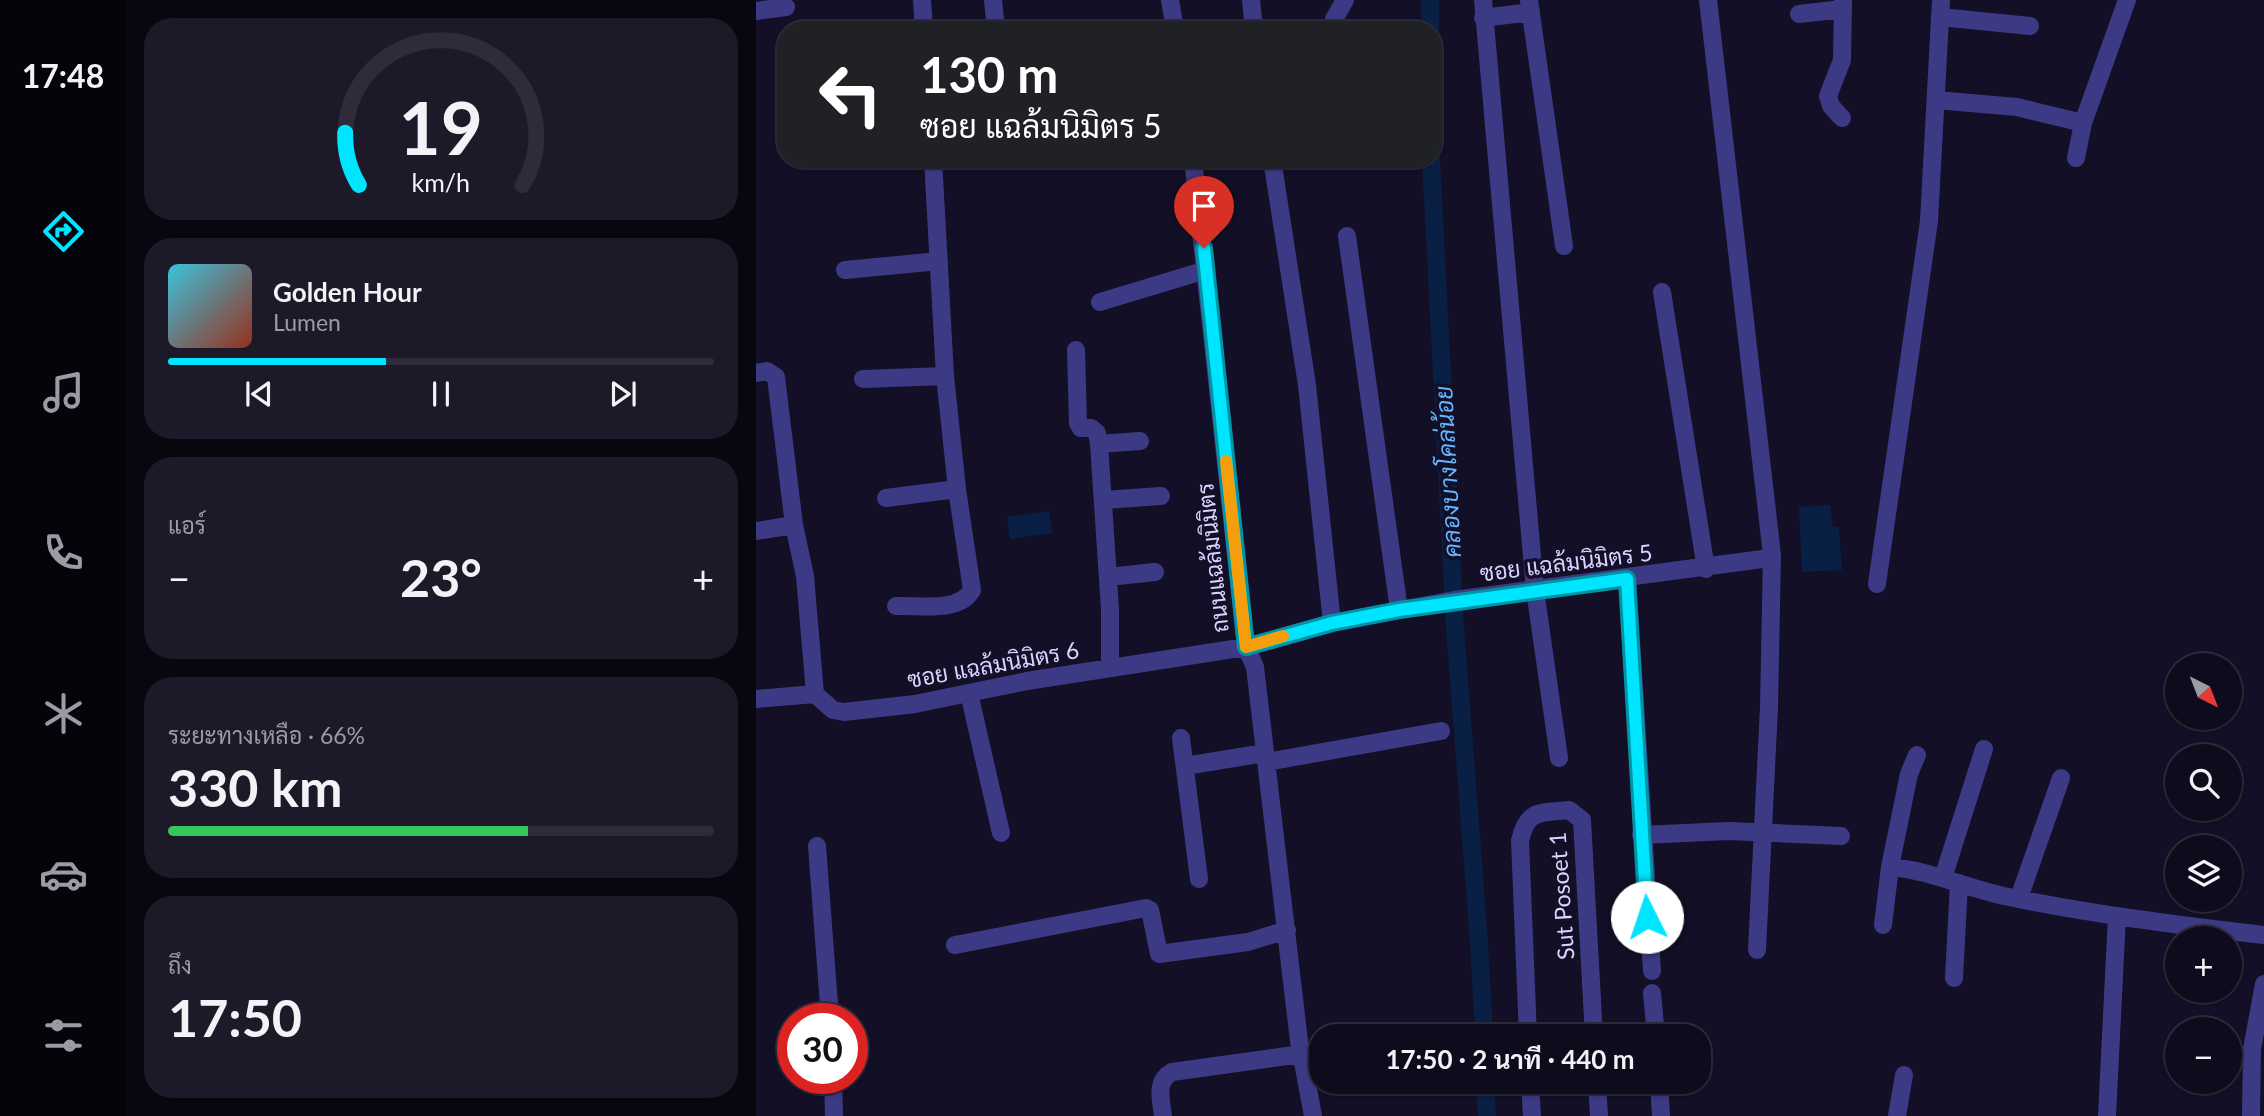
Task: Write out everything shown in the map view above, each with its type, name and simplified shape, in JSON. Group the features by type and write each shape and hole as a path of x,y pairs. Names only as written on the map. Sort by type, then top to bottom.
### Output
{"street":[{"path":"921,21 922,0"},
{"path":"993,0 995,21"},
{"path":"1170,0 1174,21"},
{"path":"1251,0 1253,21"},
{"path":"1334,21 1345,0"},
{"path":"1707,0 1770,558 1757,950"},
{"path":"2076,158 2083,123 2127,0"},
{"path":"1799,13 1843,4 1842,60 1828,96 1831,107 1842,118"},
{"path":"756,11 786,6"},
{"path":"1559,758 1535,590 1483,9 1530,6 1564,246"},
{"path":"1877,584 1929,221 1940,8 2030,26"},
{"path":"1936,100 2017,107 2083,123"},
{"path":"896,606 954,605 966,600 972,590 957,489 945,376 934,168"},
{"name":"ถนนแฉล้มนิมิตร","path":"1194,168 1246,647 1255,667 1301,1054 1313,1116"},
{"path":"1273,168 1307,385 1332,623"},
{"path":"1347,236 1399,610"},
{"path":"845,270 939,261"},
{"path":"1100,302 1206,270"},
{"path":"1662,292 1706,569"},
{"path":"1076,349 1078,423 1080,428 1091,428 1097,433 1099,444 1108,576 1110,668"},
{"path":"756,373 767,371 776,377 794,525 805,576 815,694 756,699"},
{"path":"863,379 945,376"},
{"path":"1099,444 1140,441"},
{"path":"886,498 957,489"},
{"path":"1104,500 1161,496"},
{"path":"756,531 794,525"},
{"name":"ซอย แฉล้มนิมิตร 5","path":"1246,647 1332,623 1449,601 1706,569 1770,558"},
{"path":"1108,576 1155,572"},
{"path":"1627,579 1651,971"},
{"name":"ซอย แฉล้มนิมิตร 6","path":"815,694 833,710 844,712 915,704 1110,668 1246,647"},
{"path":"970,693 1000,833"},
{"path":"1185,766 1441,732"},
{"path":"1181,738 1199,879"},
{"path":"1954,978 1951,881 1984,749"},
{"path":"1883,925 1892,846 1917,755"},
{"path":"2019,898 2061,778"},
{"name":"Sut Posoet 1","path":"1528,1024 1520,841 1527,820 1535,814 1569,810 1582,820 1593,1024"},
{"path":"1642,835 1763,832 1841,836"},
{"path":"817,846 829,1003"},
{"path":"1890,867 2019,898 2117,916 2264,935"},
{"path":"955,945 1146,908 1150,910 1159,954 1248,942 1287,930"},
{"path":"2107,1116 2117,916"},
{"path":"2251,1116 2252,1049 2264,984"},
{"path":"1652,993 1655,1024"},
{"path":"1163,1116 1160,1086 1164,1076 1172,1072 1301,1054"},
{"path":"1897,1116 1904,1075"},
{"path":"833,1094 834,1116"},
{"path":"1531,1094 1532,1116"},
{"path":"1598,1094 1599,1116"},
{"path":"1660,1094 1661,1116"}],"water":[{"path":"1830,505 1833,527 1839,527 1842,570 1802,572 1799,507"},
{"path":"1049,511 1052,533 1010,539 1007,517"}],"waterway":[{"name":"คลองบางโคล่น้อย","path":"1430,0 1430,21"},
{"name":"คลองบางโคล่น้อย","path":"1431,168 1455,628 1483,1024"},
{"name":"คลองบางโคล่น้อย","path":"1486,1094 1487,1116"}],"slow traffic":[{"path":"1226,461 1246,647 1283,636"}],"route":[{"path":"1204,248 1246,647 1332,623 1454,600 1627,579 1647,917"}]}
